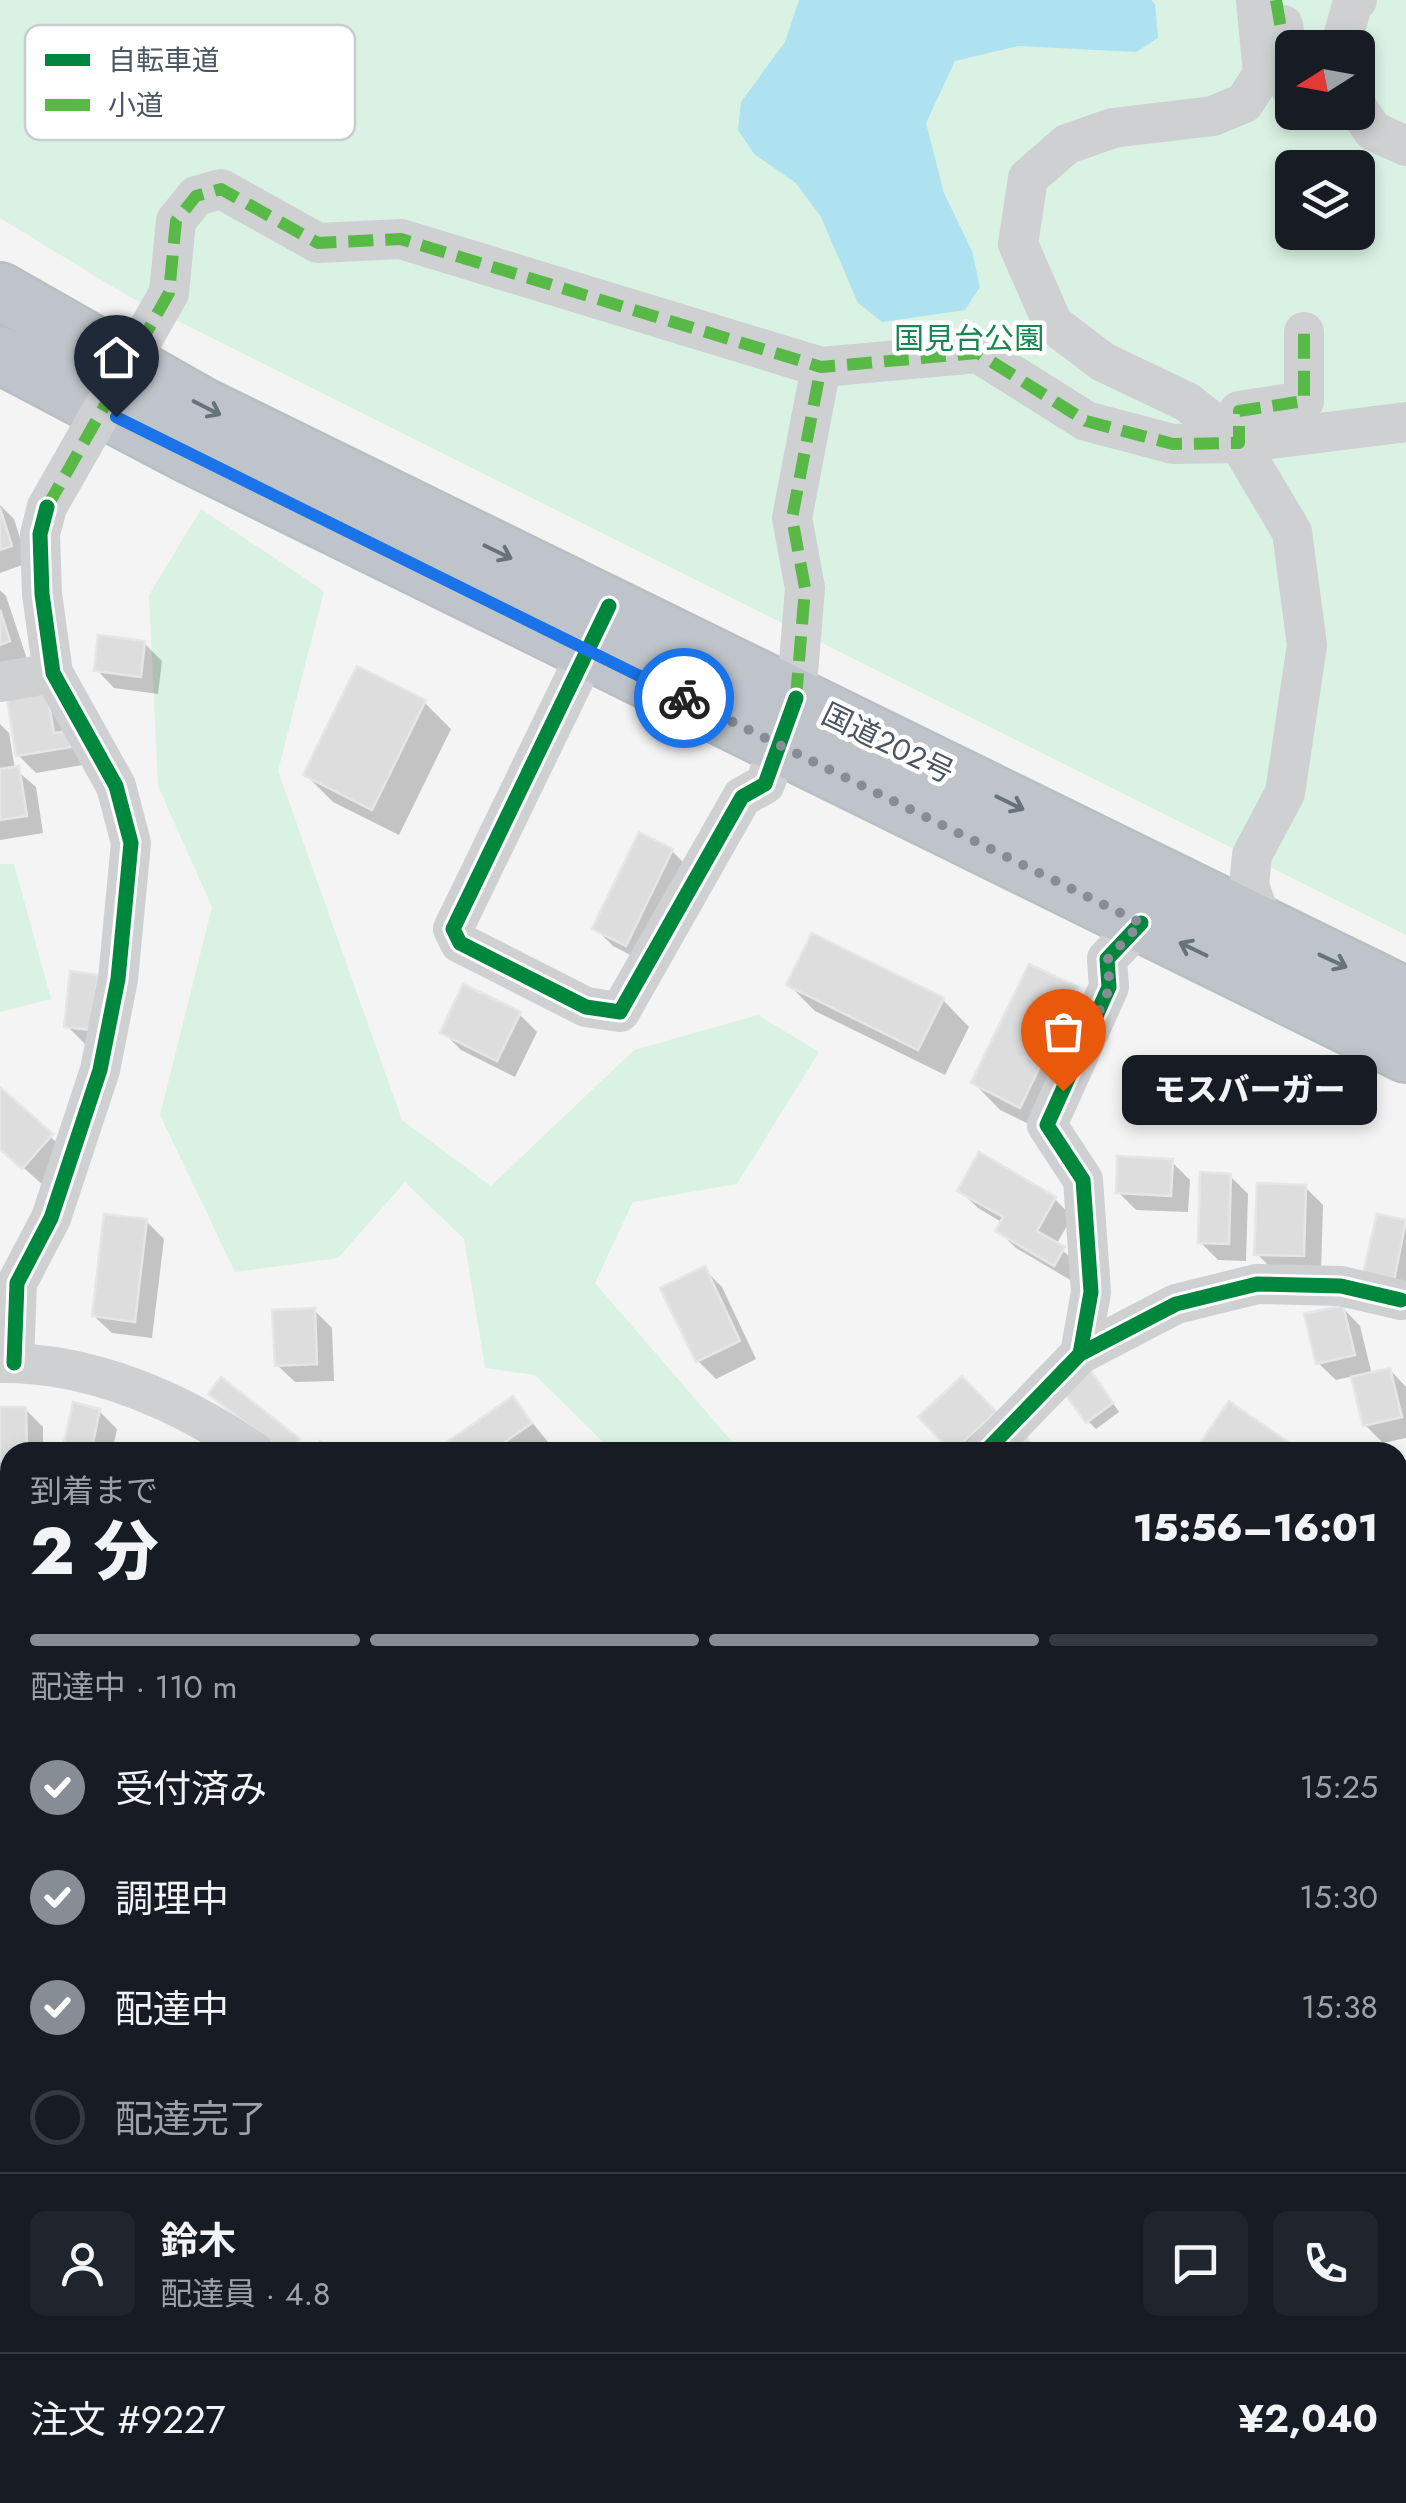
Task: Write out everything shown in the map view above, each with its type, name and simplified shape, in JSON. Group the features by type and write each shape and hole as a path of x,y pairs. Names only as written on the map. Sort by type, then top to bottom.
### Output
{"highway":[{"name":"国道202号","path":"0,291 598,628 788,722 1264,928 1406,996"},
{"name":"国道202号","path":"0,356 184,452 598,628"},
{"name":"国道202号","path":"788,722 1141,923 1406,1054"}],"street":[{"path":"1256,0 1263,74 1244,102 1213,116 1112,128 1067,144 1028,178 1018,244 1053,324 1103,362 1187,402 1239,443 1292,532 1306,645 1285,793 1252,856 1249,885 1264,928"},
{"path":"1276,0 1281,30"},
{"path":"1343,30 1357,0"},
{"path":"1371,130 1406,146"},
{"path":"239,1442 143,1392 72,1368 7,1363 17,1283 52,1218 100,1070 118,979 131,843 116,786 53,673 42,594 40,534 47,508 169,293 176,221 196,196 221,189 318,243 401,239 822,368 978,353 1086,421 1173,444 1239,443 1406,422"},
{"path":"1239,443 1239,411 1304,401 1304,332"},
{"path":"598,628 453,929 460,944 586,1008 620,1012 742,798 765,784 788,722 804,588 792,518 822,368"},
{"path":"0,682 53,673"},
{"path":"1080,1354 1091,1292 1083,1180 1047,1126 1110,987 1107,960 1141,923"},
{"path":"995,1442 1080,1354 1176,1304 1257,1284 1341,1286 1404,1305"}],"green space":[{"name":"国見台公園","path":"0,0 1406,0 1406,935 126,295 0,218"},
{"path":"201,509 324,591 278,771 402,1120 491,1186 634,1050 758,1015 819,1052 737,1184 633,1202 595,1283 732,1442 603,1442 535,1375 485,1368 464,1239 405,1182 338,1258 235,1272 160,1115 212,907 158,786 149,595"},
{"path":"0,864 14,864 51,999 0,1012"}],"water":[{"path":"799,0 1151,0 1155,4 1158,38 1136,52 1018,46 955,61 926,123 944,193 972,251 980,287 965,310 882,322 858,303 821,217 796,183 754,154 738,130 741,102 785,42"}],"building":[{"path":"0,508 12,546 0,550"},
{"path":"0,610 10,641 0,645"},
{"path":"98,635 145,641 141,677 94,671"},
{"path":"357,666 426,700 372,810 303,775"},
{"path":"47,693 54,733 68,731 71,747 16,756 7,699"},
{"path":"19,766 27,816 0,820 0,769"},
{"path":"639,832 673,849 626,946 592,929"},
{"path":"812,933 944,998 918,1050 786,985"},
{"path":"1029,964 1078,987 1020,1108 971,1083"},
{"path":"70,971 98,975 91,1030 64,1027"},
{"path":"463,984 521,1012 497,1061 440,1033"},
{"path":"0,1087 53,1134 22,1169 0,1149"},
{"path":"979,1152 1056,1197 1037,1231 1065,1247 1054,1266 995,1231 1003,1217 957,1191"},
{"path":"1117,1156 1173,1159 1171,1196 1116,1193"},
{"path":"1200,1172 1231,1174 1229,1244 1198,1243"},
{"path":"1257,1183 1306,1185 1304,1256 1254,1255"},
{"path":"104,1214 147,1219 135,1322 92,1316"},
{"path":"1377,1214 1406,1220 1394,1281 1363,1274"},
{"path":"705,1266 740,1341 696,1362 660,1288"},
{"path":"1343,1305 1355,1355 1316,1364 1304,1314"},
{"path":"315,1308 317,1364 275,1366 272,1310"},
{"path":"1390,1368 1402,1417 1363,1426 1351,1377"},
{"path":"1091,1371 1113,1403 1086,1423 1063,1391"},
{"path":"962,1376 996,1412 963,1442 942,1442 918,1417"},
{"path":"221,1377 300,1439 270,1442 208,1394"},
{"path":"513,1396 532,1423 505,1442 447,1442"},
{"path":"1229,1401 1288,1442 1201,1442"},
{"path":"73,1402 100,1409 93,1442 64,1442"},
{"path":"0,1407 26,1407 27,1442 0,1442"}],"marked path":[{"path":"1276,0 1281,30"},
{"path":"47,507 169,293 176,221 196,196 221,189 318,243 401,239 821,367 978,353 1086,421 1173,444 1239,443 1239,411 1304,401 1304,332"},
{"path":"796,698 805,588 792,518 821,367"}],"cycle path":[{"path":"14,1363 17,1283 51,1218 100,1070 118,979 131,843 116,786 53,673 42,594 40,534 47,507"},
{"path":"609,606 453,929 460,943 586,1007 620,1012 742,797 765,784 796,698"},
{"path":"1080,1354 1091,1292 1083,1180 1047,1125 1109,987 1107,959 1141,923"},
{"path":"995,1442 1080,1354 1176,1304 1257,1284 1341,1286 1401,1300"}],"way so far":[{"path":"684,698 1141,923 1107,960 1110,987 1063,1091"}],"place":[{"name":"モスバーガー","path":"1063,1091"}],"route":[{"path":"116,417 684,698"}]}
